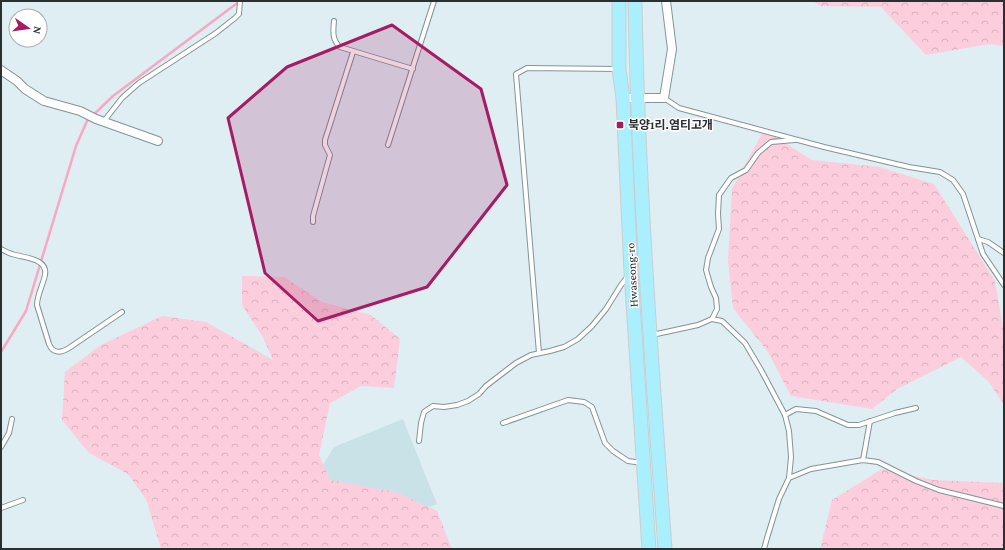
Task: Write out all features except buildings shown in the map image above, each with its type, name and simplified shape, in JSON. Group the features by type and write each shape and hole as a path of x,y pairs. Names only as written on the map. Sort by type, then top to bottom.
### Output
{"main road":[{"name":"Hwaseong-ro","path":"619,1 619,68 623,98 631,272 644,464 648,549"},
{"name":"Hwaseong-ro","path":"635,1 638,98 650,336 665,549"}],"street":[{"path":"623,98 664,98 672,49 666,1"},
{"path":"1,70 17,81 25,89 44,101 80,111 100,120 158,141"}],"lane":[{"path":"100,120 130,90 216,33 235,18 239,14 240,1"},
{"path":"388,145 434,1"},
{"path":"334,21 333,31 335,43 340,47 413,69"},
{"path":"313,222 313,216 330,155 325,145 325,140 353,52"},
{"path":"539,353 516,74 526,68 619,68"},
{"path":"664,98 679,108 797,140 909,167 940,172 953,180 963,194 983,254 1004,285"},
{"path":"650,336 698,325 712,318 717,309 716,298 706,270 708,258 719,229 719,195 732,178 746,170 758,152 771,142 797,140"},
{"path":"978,239 988,242 1004,252"},
{"path":"1,249 11,254 43,264 45,275 37,299 37,305 51,349 57,352 62,352 122,312"},
{"path":"419,441 424,412 433,406 444,407 458,405 468,401 479,394 486,386 531,354 564,347 578,339 606,310 621,285 631,272"},
{"path":"712,318 722,320 745,343 762,370 785,415 789,431 791,457 789,478 779,499 766,538 764,549"},
{"path":"503,423 568,400 584,402 592,407 606,443 613,451 628,460 644,464"},
{"path":"785,415 796,409 816,411 848,425 859,425 895,413 916,408"},
{"path":"1,448 9,433 12,419"},
{"path":"863,460 870,421"},
{"path":"789,478 811,469 863,460 878,462 916,481 939,490 1004,506"},
{"path":"1,508 23,500"}],"highlighted area":[{"path":"392,25 481,89 507,185 427,287 318,321 265,273 228,118 287,67"}],"shaded area":[{"path":"403,419 437,504 326,549 298,506 334,447"}],"green space":[{"path":"813,1 1004,1 1004,46 989,44 926,55 881,7 820,6"},
{"path":"764,130 812,160 879,167 934,184 995,281 1004,334 1004,405 989,382 961,357 897,389 872,409 791,396 768,352 733,308 728,261 732,189"},
{"path":"242,276 284,277 322,302 371,315 400,339 394,388 361,386 330,403 319,455 330,480 396,492 437,511 452,549 161,549 146,499 128,474 89,453 62,420 65,372 101,345 162,316 206,322 273,360 263,337 242,305"},
{"path":"882,469 933,480 1004,483 1004,549 820,549 832,500"}],"waterway":[{"path":"1,352 26,311 76,146 87,121 113,96 240,1"}],"place":[{"name":"북양1리.염티고개","path":"620,125"}]}
